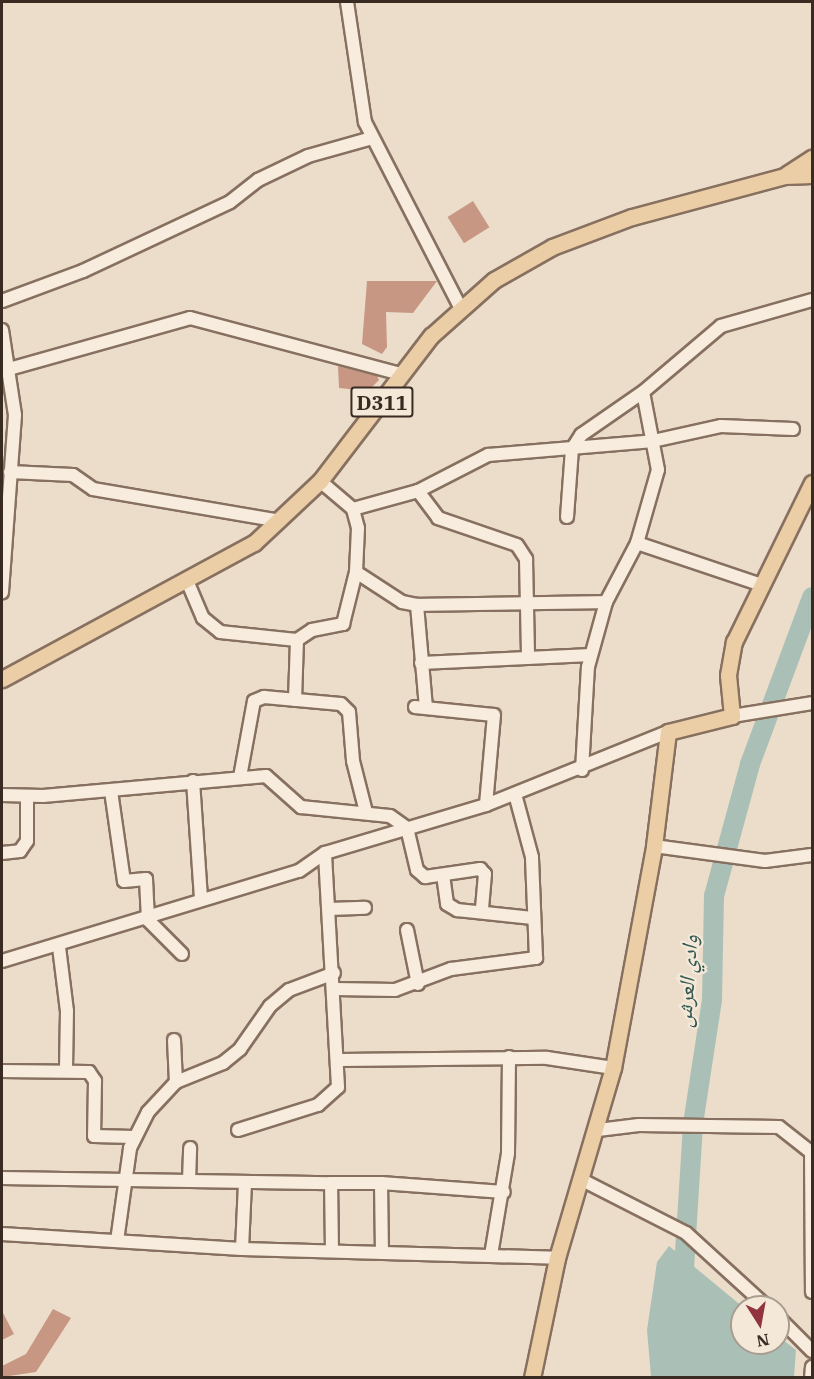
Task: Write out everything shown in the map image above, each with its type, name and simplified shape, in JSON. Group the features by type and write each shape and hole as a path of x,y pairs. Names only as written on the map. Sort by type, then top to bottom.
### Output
{"main road":[{"name":"D311","path":"785,176 813,158"},
{"name":"D311","path":"2,679 188,582 280,521 321,481 400,374 460,307 552,247 632,217 785,176 813,175"},
{"path":"532,1377 557,1257 584,1181 613,1068 654,846 668,732 732,717 728,675 734,642 813,483"}],"street":[{"path":"347,2 372,138 460,307"},
{"path":"2,301 64,279 230,202 258,180 308,156 372,138"},
{"path":"567,517 572,449 581,435 642,392 721,326 813,300"},
{"path":"9,369 190,318 400,374"},
{"path":"2,330 15,415 10,472 5,495 2,593"},
{"path":"582,770 591,655 606,603 637,543 658,470 642,392"},
{"path":"353,509 418,491 488,455 653,441 721,426 793,429"},
{"path":"10,472 73,475 93,489 280,521"},
{"path":"188,582 203,618 220,632 297,640 312,630 343,624 356,572 358,528 353,509 321,481"},
{"path":"418,491 438,518 517,545 526,559 528,658"},
{"path":"637,543 762,585"},
{"path":"356,572 402,602 417,605 606,603"},
{"path":"417,605 421,708 494,715 486,805"},
{"path":"295,700 297,640"},
{"path":"421,663 591,655"},
{"path":"240,777 254,701 295,700 347,709 366,812"},
{"path":"732,717 813,703"},
{"path":"2,961 59,947 148,920 201,899 299,871 325,853 486,805 582,770 668,732"},
{"path":"2,795 27,797 111,791 193,781 266,776 311,810 366,812 390,816 407,828 417,870 425,877 480,869 485,874 482,912"},
{"path":"193,781 201,899"},
{"path":"111,791 124,881 146,879 148,920 182,954"},
{"path":"335,989 373,993 418,984 451,969 536,958 532,857 515,794"},
{"path":"2,853 20,851 27,841 27,797"},
{"path":"654,846 765,861 813,855"},
{"path":"238,1130 329,1097 338,1087 340,1060 325,853"},
{"path":"443,875 447,904 482,912 533,918"},
{"path":"329,909 365,908"},
{"path":"407,930 418,984"},
{"path":"59,947 67,1011 66,1070"},
{"path":"117,1241 125,1180 134,1137 176,1082 223,1063 240,1049 270,1006 289,990 334,973"},
{"path":"174,1040 176,1082"},
{"path":"340,1060 509,1057 613,1068"},
{"path":"491,1255 504,1192 509,1057"},
{"path":"2,1071 89,1072 95,1081 94,1136 134,1137"},
{"path":"598,1130 639,1125 779,1127 812,1153 813,1292"},
{"path":"189,1181 190,1148"},
{"path":"2,1178 381,1183 504,1192"},
{"path":"584,1181 686,1233 754,1295"},
{"path":"242,1249 245,1182"},
{"path":"332,1183 332,1251"},
{"path":"381,1183 382,1252"},
{"path":"2,1234 242,1249 557,1257"},
{"path":"790,1329 813,1351"},
{"path":"811,1377 813,1367"}],"shaded area":[{"path":"669,1246 730,1296 730,1355 790,1355 790,1345 796,1350 794,1377 651,1377 647,1330 657,1262"}],"building":[{"path":"473,201 489,227 464,243 448,217"},
{"path":"367,281 437,281 413,313 386,312 387,347 382,354 362,344"},
{"path":"338,366 377,376 379,380 368,391 339,388"},
{"path":"53,1309 71,1318 36,1372 2,1377 2,1366 26,1354"},
{"path":"2,1311 14,1334 2,1340"}],"waterway":[{"name":"وادي العرش","path":"689,1284 684,1268 693,1124 712,1000 714,896 750,764 812,597"}]}
